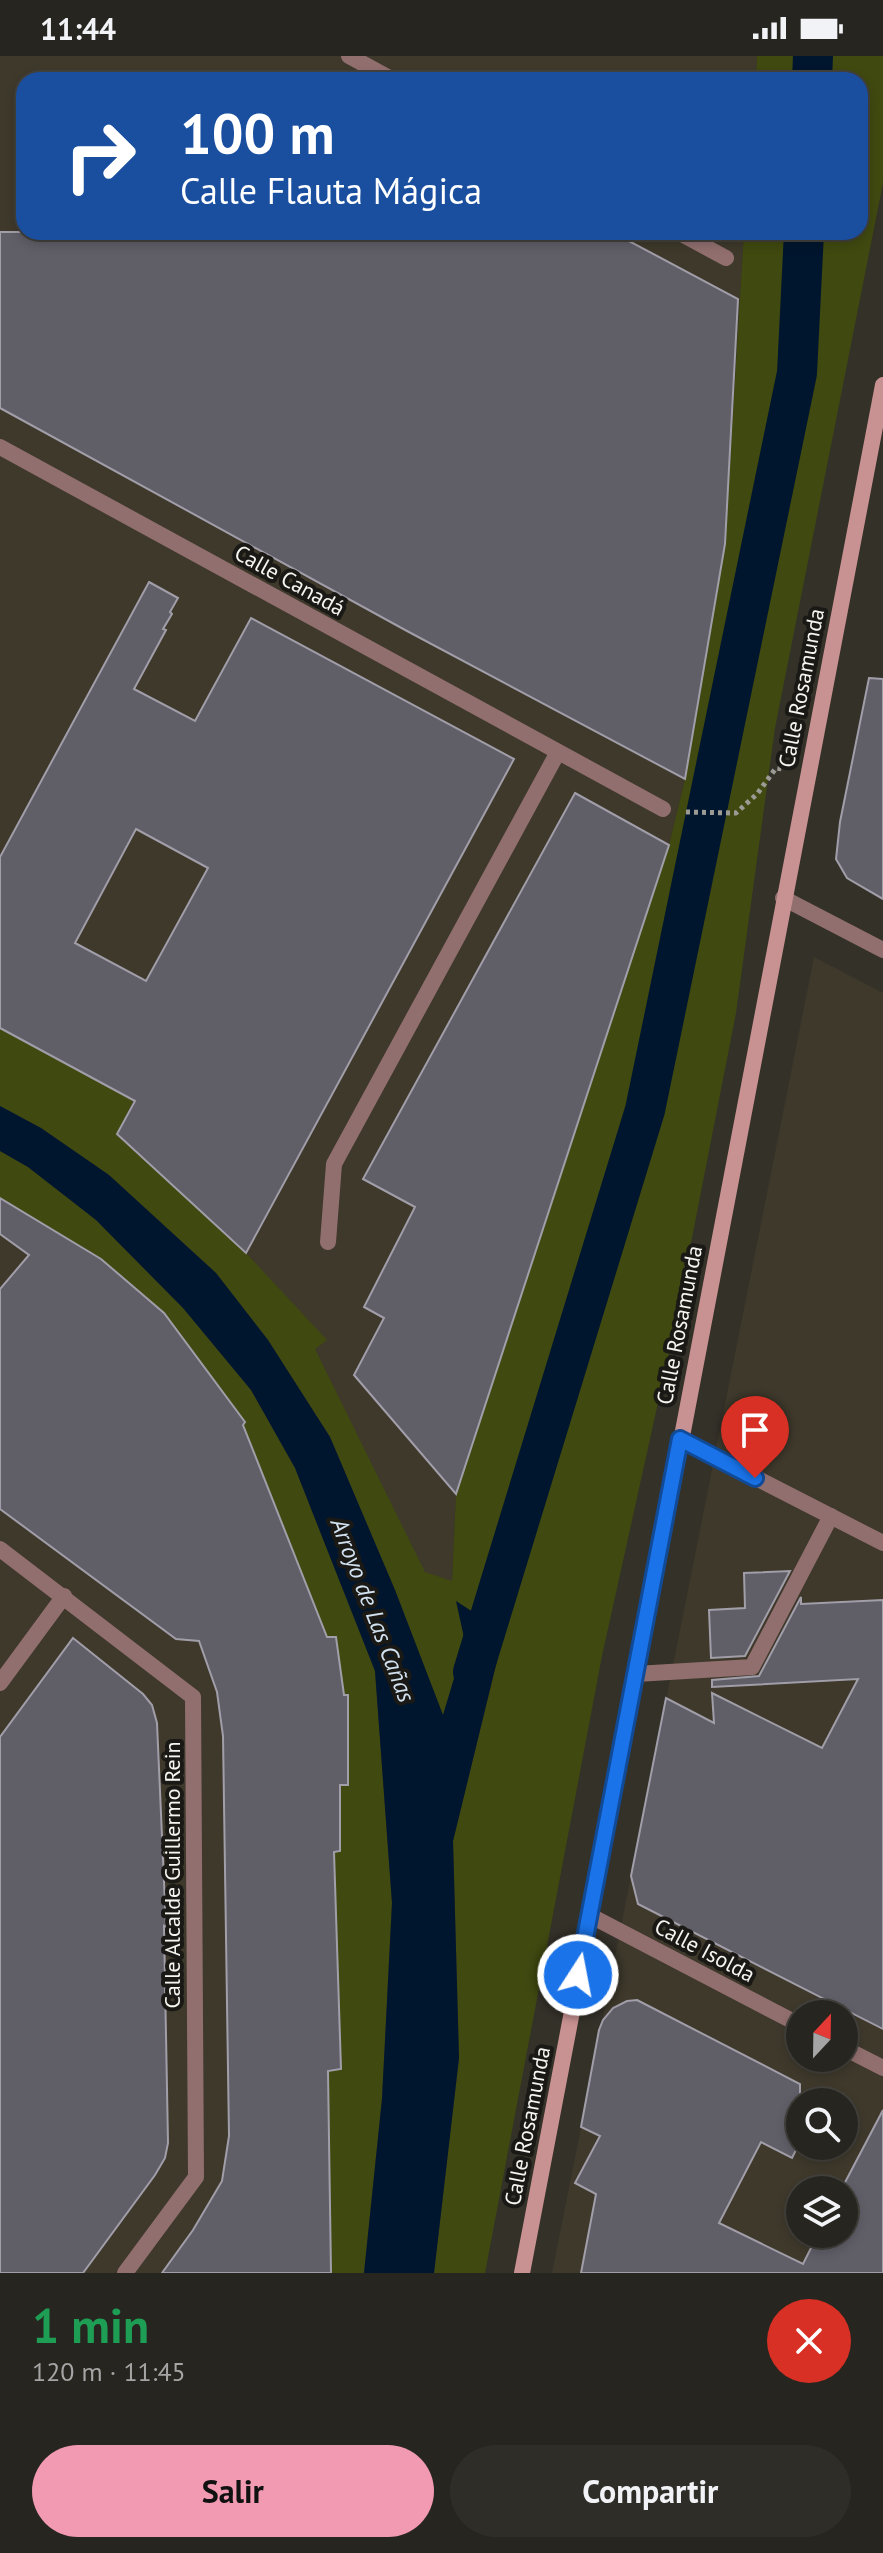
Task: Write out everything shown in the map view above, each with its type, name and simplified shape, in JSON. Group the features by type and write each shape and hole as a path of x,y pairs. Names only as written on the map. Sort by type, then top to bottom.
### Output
{"main road":[{"name":"Calle Rosamunda","path":"522,2273 883,385"}],"street":[{"path":"349,56 378,72"},
{"path":"693,240 726,258"},
{"name":"Calle Canadá","path":"0,447 663,809"},
{"path":"328,1242 334,1164 558,752"},
{"path":"783,898 883,950"},
{"path":"680,1439 883,1543"},
{"path":"636,1674 752,1667 831,1516"},
{"name":"Calle Alcalde Guillermo Rein","path":"0,1549 193,1697 196,2177 125,2273"},
{"path":"0,1683 64,1596"},
{"name":"Calle Isolda","path":"589,1915 786,2018"},
{"path":"858,2055 883,2068"}],"path":[{"path":"663,809 706,814 736,813 757,794 776,768 807,773"}],"shaded area":[{"path":"0,56 757,56 756,72 16,72 16,240 744,240 725,544 685,779 669,845 456,1494 452,1581 345,1695 348,1695 348,1785 340,1786 340,1851 334,1852 341,2069 328,2072 331,2273 0,2273"},
{"path":"814,957 883,993 883,2273 552,2273"}],"green space":[{"path":"757,56 883,56 883,183 775,728 736,1013 673,1335 602,1656 485,2273 434,2273 459,2058 453,1841 504,1632 465,1642 443,1716 395,1590 330,1437 268,1340 216,1273 109,1175 41,1128 0,1106 0,1028 133,1101 117,1135 246,1253 327,1340 315,1349 425,1572 452,1581 456,1494 669,845 685,779 725,544 744,240 868,240 868,72 756,72"},
{"path":"0,1151 28,1167 96,1220 183,1308 251,1390 295,1468 375,1671 392,1903 382,2099 364,2273 331,2273 328,2071 341,2069 334,1852 340,1851 340,1785 348,1784 348,1695 344,1695 336,1637 327,1637 243,1425 245,1422 164,1313 99,1257 0,1198"}],"water":[{"name":"Arroyo de Las Cañas","path":"0,1106 41,1128 109,1175 216,1273 268,1340 330,1437 395,1590 443,1715 465,1642 456,1601 504,1632 453,1841 459,2058 434,2273 364,2273 382,2099 392,1903 375,1671 295,1468 251,1390 183,1308 96,1220 28,1167 0,1151"}],"building":[{"path":"0,232 16,232 16,240 627,240 738,299 725,544 685,779 407,631 0,408"},
{"path":"149,582 178,598 163,629 166,630 134,689 195,721 251,618 514,759 246,1253 117,1134 135,1101 0,1028 0,857","holes":["136,829 208,868 146,981 75,943"]},
{"path":"869,678 883,679 883,899 847,878 836,859 840,822"},
{"path":"575,793 669,845 456,1494 354,1375 384,1318 364,1307 415,1207 363,1179"},
{"path":"0,1198 101,1259 164,1313 245,1422 243,1425 327,1637 336,1637 344,1695 348,1695 348,1785 340,1785 340,1851 334,1852 341,2069 328,2071 331,2273 162,2273 193,2230 222,2181 229,2136 223,1736 217,1692 199,1641 176,1639 0,1509 0,1289 29,1255 0,1234"},
{"path":"790,1571 745,1656 711,1658 709,1610 745,1608 744,1573"},
{"path":"801,1597 801,1604 883,1600 883,2029 858,2016 858,2000 826,2000 638,1904 631,1876 666,1698 714,1723 712,1693 822,1748 858,1679 712,1687 712,1680 759,1676"},
{"path":"73,1638 143,1694 152,1705 157,1723 166,1927 168,2143 165,2158 155,2175 83,2273 0,2273 0,1737"},
{"path":"637,2000 800,2084 800,2088 786,2088 786,2155 761,2142 719,2223 803,2264 811,2248 858,2248 858,2176 848,2176 883,2110 883,2273 581,2273 596,2194 575,2183 600,2136 581,2127 599,2030 613,2008"}],"waterway":[{"path":"812,72 813,56"},
{"path":"473,1672 645,1110 797,373 804,240"}],"route":[{"path":"578,1975 680,1439 755,1478"}]}
